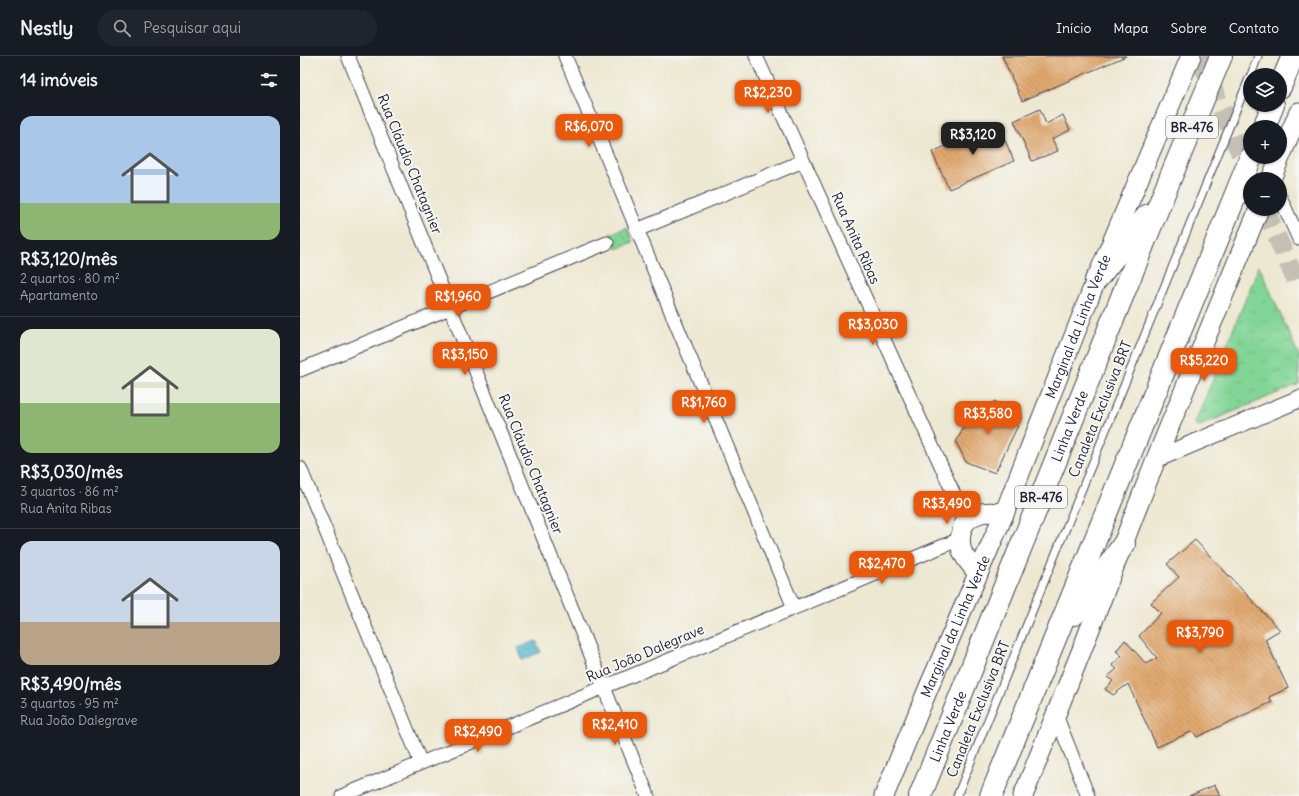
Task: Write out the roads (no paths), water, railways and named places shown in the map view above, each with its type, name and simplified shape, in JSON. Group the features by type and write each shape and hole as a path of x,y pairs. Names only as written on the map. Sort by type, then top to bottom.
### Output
{"highway":[{"name":"Linha Verde","path":"920,796 1221,56"},
{"path":"1287,70 1293,56"},
{"path":"992,796 1052,644 1248,164"},
{"path":"1096,280 1162,198"},
{"path":"1052,644 1124,544"}],"main road":[{"name":"Marginal da Linha Verde","path":"884,796 928,688 1004,514 1096,280 1191,56"},
{"path":"1274,172 1299,112"},
{"path":"1023,796 1124,544 1156,459 1256,216"},
{"path":"978,574 962,551 960,539 962,530 966,521 975,515 985,512 1004,514"}],"street":[{"name":"Rua Cláudio Chatagnier","path":"348,56 648,796"},
{"path":"565,56 794,608"},
{"name":"Rua Anita Ribas","path":"756,56 966,521"},
{"path":"637,230 803,161"},
{"path":"1287,213 1299,240"},
{"path":"300,370 607,243"},
{"path":"1156,459 1299,399"},
{"path":"300,468 421,763"},
{"name":"Rua João Dalegrave","path":"342,796 960,539"},
{"path":"1056,715 1088,796"}],"lane":[{"name":"Canaleta Exclusiva BRT","path":"1253,68 1258,56"},
{"name":"Canaleta Exclusiva BRT","path":"957,796 1243,93"}],"water":[{"path":"536,641 541,652 522,660 518,648"}],"tunnel":[{"path":"1199,56 1248,172"},
{"path":"1268,216 1299,288"}]}
